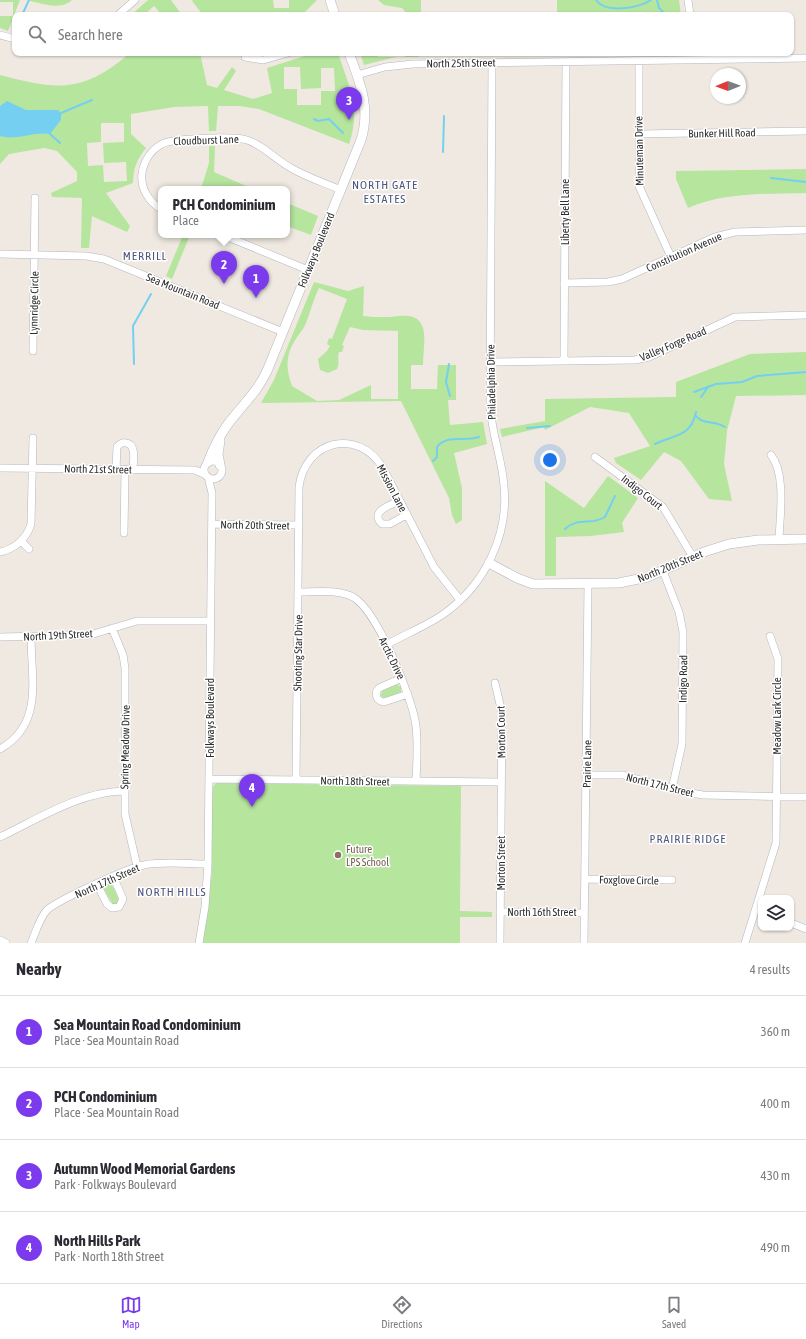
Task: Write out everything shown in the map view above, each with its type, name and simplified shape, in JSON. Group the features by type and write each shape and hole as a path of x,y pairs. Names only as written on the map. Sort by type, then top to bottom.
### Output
{"street":[{"path":"121,12 135,0"},
{"path":"330,0 334,12"},
{"path":"688,0 690,12"},
{"path":"0,35 12,38"},
{"path":"245,57 263,60 277,56"},
{"name":"Folkways Boulevard","path":"207,463 222,434 260,385 362,140 365,126 364,95 350,56"},
{"name":"North 25th Street","path":"357,75 402,65 639,61 690,57 806,58"},
{"name":"Minuteman Drive","path":"639,61 638,178 640,190 671,257"},
{"name":"Liberty Bell Lane","path":"564,361 566,62"},
{"name":"Philadelphia Drive","path":"386,645 439,617 460,600 476,582 489,563 500,534 505,502 503,474 491,416 492,63"},
{"name":"Bunker Hill Road","path":"639,134 806,131"},
{"name":"Cloudburst Lane","path":"158,207 151,201 144,189 142,177 143,168 152,152 167,142 237,138 256,144 297,172 341,190"},
{"name":"Lynnridge Circle","path":"33,351 35,198"},
{"name":"Constitution Avenue","path":"564,283 618,281 715,236 728,233 806,230"},
{"path":"230,238 308,270"},
{"name":"Sea Mountain Road","path":"0,254 82,256 109,260 283,332"},
{"name":"Valley Forge Road","path":"491,362 639,359 735,318 806,315"},
{"name":"Folkways Boulevard","path":"220,465 218,454 222,434"},
{"path":"0,552 9,549 21,541 28,531 32,520 33,438"},
{"path":"116,470 117,447 121,443 126,443 130,444 133,449 133,470"},
{"name":"Mission Lane","path":"299,525 299,487 304,467 316,452 335,444 350,444 368,451 380,463 434,567 460,600"},
{"path":"770,455 776,462 780,475 779,539"},
{"name":"Indigo Court","path":"595,457 660,504 671,519 692,557"},
{"path":"215,461 220,465 221,472 219,476 214,478 207,476 204,470 207,463 215,461"},
{"name":"North 21st Street","path":"195,470 207,463"},
{"name":"North 21st Street","path":"0,468 195,470 207,476"},
{"path":"124,533 125,470"},
{"name":"Folkways Boulevard","path":"199,943 205,907 208,864 212,493 207,476"},
{"name":"Folkways Boulevard","path":"212,493 219,476"},
{"path":"399,500 380,510 378,520 382,524 388,525 406,515"},
{"name":"North 20th Street","path":"212,524 299,525"},
{"name":"Shooting Star Drive","path":"296,780 299,525"},
{"name":"North 20th Street","path":"489,563 529,583 588,584 630,582 663,571 712,548 736,542 806,539"},
{"path":"21,541 29,549"},
{"name":"Indigo Road","path":"663,571 679,612 683,632 682,744 672,789"},
{"name":"Prairie Lane","path":"584,943 588,584"},
{"name":"Arctic Drive","path":"299,592 334,592 353,597 369,612 402,678 408,694 416,726 416,781"},
{"name":"North 19th Street","path":"0,637 85,635 137,621 210,622"},
{"name":"Spring Meadow Drive","path":"112,628 123,655 125,668 124,791 126,823 137,866"},
{"path":"0,749 21,733 30,714 32,697 31,636"},
{"name":"Meadow Lark Circle","path":"762,895 776,843 778,659 770,636"},
{"path":"402,678 379,688 376,696 384,702 408,694"},
{"name":"Morton Court","path":"495,682 502,713 501,782"},
{"name":"North 17th Street","path":"586,775 623,775 672,789 704,795 806,797"},
{"name":"North 18th Street","path":"209,779 501,782"},
{"name":"Morton Street","path":"500,943 501,782"},
{"path":"0,837 81,798 100,793 124,791"},
{"name":"North 17th Street","path":"31,943 40,921 48,910 113,876 137,866 154,863 208,864"},
{"path":"97,884 107,904 112,908 119,907 123,899 113,876"},
{"name":"Foxglove Circle","path":"585,879 672,880"},
{"name":"North 16th Street","path":"500,912 584,912"},
{"name":"Meadow Lark Circle","path":"745,943 758,912"},
{"path":"794,924 806,929"},
{"path":"0,940 6,943"}],"green space":[{"path":"0,0 20,0 15,12 13,12 13,2 0,2"},
{"path":"26,0 72,0 56,6"},
{"path":"148,0 171,0 180,12 159,12 154,6 147,12 134,12"},
{"path":"273,0 274,8 289,8 289,0 317,0 305,12 201,12 192,1"},
{"path":"378,0 421,0 421,12 405,12 402,8 384,5"},
{"path":"557,0 679,0 681,12 557,12"},
{"path":"0,16 12,16 12,21 8,31 0,28"},
{"path":"126,56 201,56 207,85 217,88 232,67 236,71 224,90 253,99 272,93 267,68 305,56 339,56 354,109 354,120 349,144 259,109 239,106 218,106 216,131 209,131 208,106 174,107 131,114 131,134 146,148 136,164 133,183 106,193 130,226 127,232 92,216 89,248 81,248 82,198 52,197 51,193 77,181 77,172 57,151 44,148 9,154 0,164 0,75 38,84 54,85 68,85 83,82 97,76","holes":["284,67 300,67 301,89 321,88 321,68 334,68 335,91 321,91 321,105 297,105 297,89 284,89","101,123 124,123 124,142 103,143 104,163 126,162 127,181 104,182 103,165 88,166 87,143 101,142"]},
{"path":"361,56 396,57 364,65"},
{"path":"405,56 419,56 405,57"},
{"path":"209,146 215,146 214,172 246,186 202,186 209,163"},
{"path":"806,169 806,193 731,196 688,208 676,179 676,171"},
{"path":"290,204 318,216 311,235 290,227"},
{"path":"182,238 189,238 172,279 166,276"},
{"path":"314,282 348,291 364,286 363,316 407,316 417,319 420,322 424,332 423,365 411,365 411,389 437,389 438,365 456,365 456,400 448,400 450,425 483,422 487,444 454,453 462,488 462,520 456,524 452,515 449,498 401,401 261,403 274,380","holes":["319,288 347,299 332,339 329,338 327,344 330,346 318,359 320,370 328,373 337,369 339,352 342,352 344,346 342,345 350,327 363,330 398,331 398,399 371,399 371,385 339,400 317,401 292,386 288,370 288,356 305,326"]},
{"path":"806,352 806,395 736,396 727,431 724,464 732,501 709,499 681,461 664,452 641,480 616,463 614,458 650,446 629,413 590,407 545,430 544,427 502,437 500,429 545,421 545,399 676,397 676,382 750,354"},
{"path":"608,476 638,498 622,523 624,532 591,536 556,537 556,576 545,576 545,481 584,508"},
{"path":"396,684 401,687 401,692 386,698 381,696 382,690"},
{"name":"Future LPS School","path":"217,783 461,786 460,911 492,912 492,917 460,917 460,943 203,943 212,872 212,790 214,785"},
{"path":"106,883 110,883 115,890 118,898 118,904 113,905 104,889"}],"water":[{"path":"7,101 26,110 58,110 61,113 61,120 50,134 44,133 12,137 0,136 0,106"}],"waterway":[{"path":"23,12 29,0"},
{"path":"596,0 600,4 614,8 631,7 651,0"},
{"path":"657,0 659,8 663,12"},
{"path":"61,113 92,100"},
{"path":"443,152 444,116"},
{"path":"314,119 318,121 329,119 343,133"},
{"path":"50,134 60,143"},
{"path":"771,178 806,182"},
{"path":"134,364 133,326 151,294"},
{"path":"449,364 446,382 450,396"},
{"path":"694,392 716,384 742,382 757,376 806,372"},
{"path":"701,397 708,387"},
{"path":"655,444 685,431 690,427 696,412"},
{"path":"696,416 702,421 725,427"},
{"path":"527,428 550,426"},
{"path":"433,461 437,457 437,447 441,443 451,439 468,439 479,437"},
{"path":"565,529 575,523 595,521 605,517 615,496"}],"place":[{"name":"Autumn Wood Memorial Gardens","path":"349,120"},
{"name":"PCH Condominium","path":"224,284"},
{"name":"Sea Mountain Road Condominium","path":"256,298"},
{"name":"North Hills Park","path":"252,807"},
{"name":"Future LPS School","path":"338,855"}],"district":[{"name":"NORTH GATE ESTATES","path":"385,192"},
{"name":"MERRILL","path":"145,256"},
{"name":"PRAIRIE RIDGE","path":"688,839"},
{"name":"NORTH HILLS","path":"172,892"}]}
